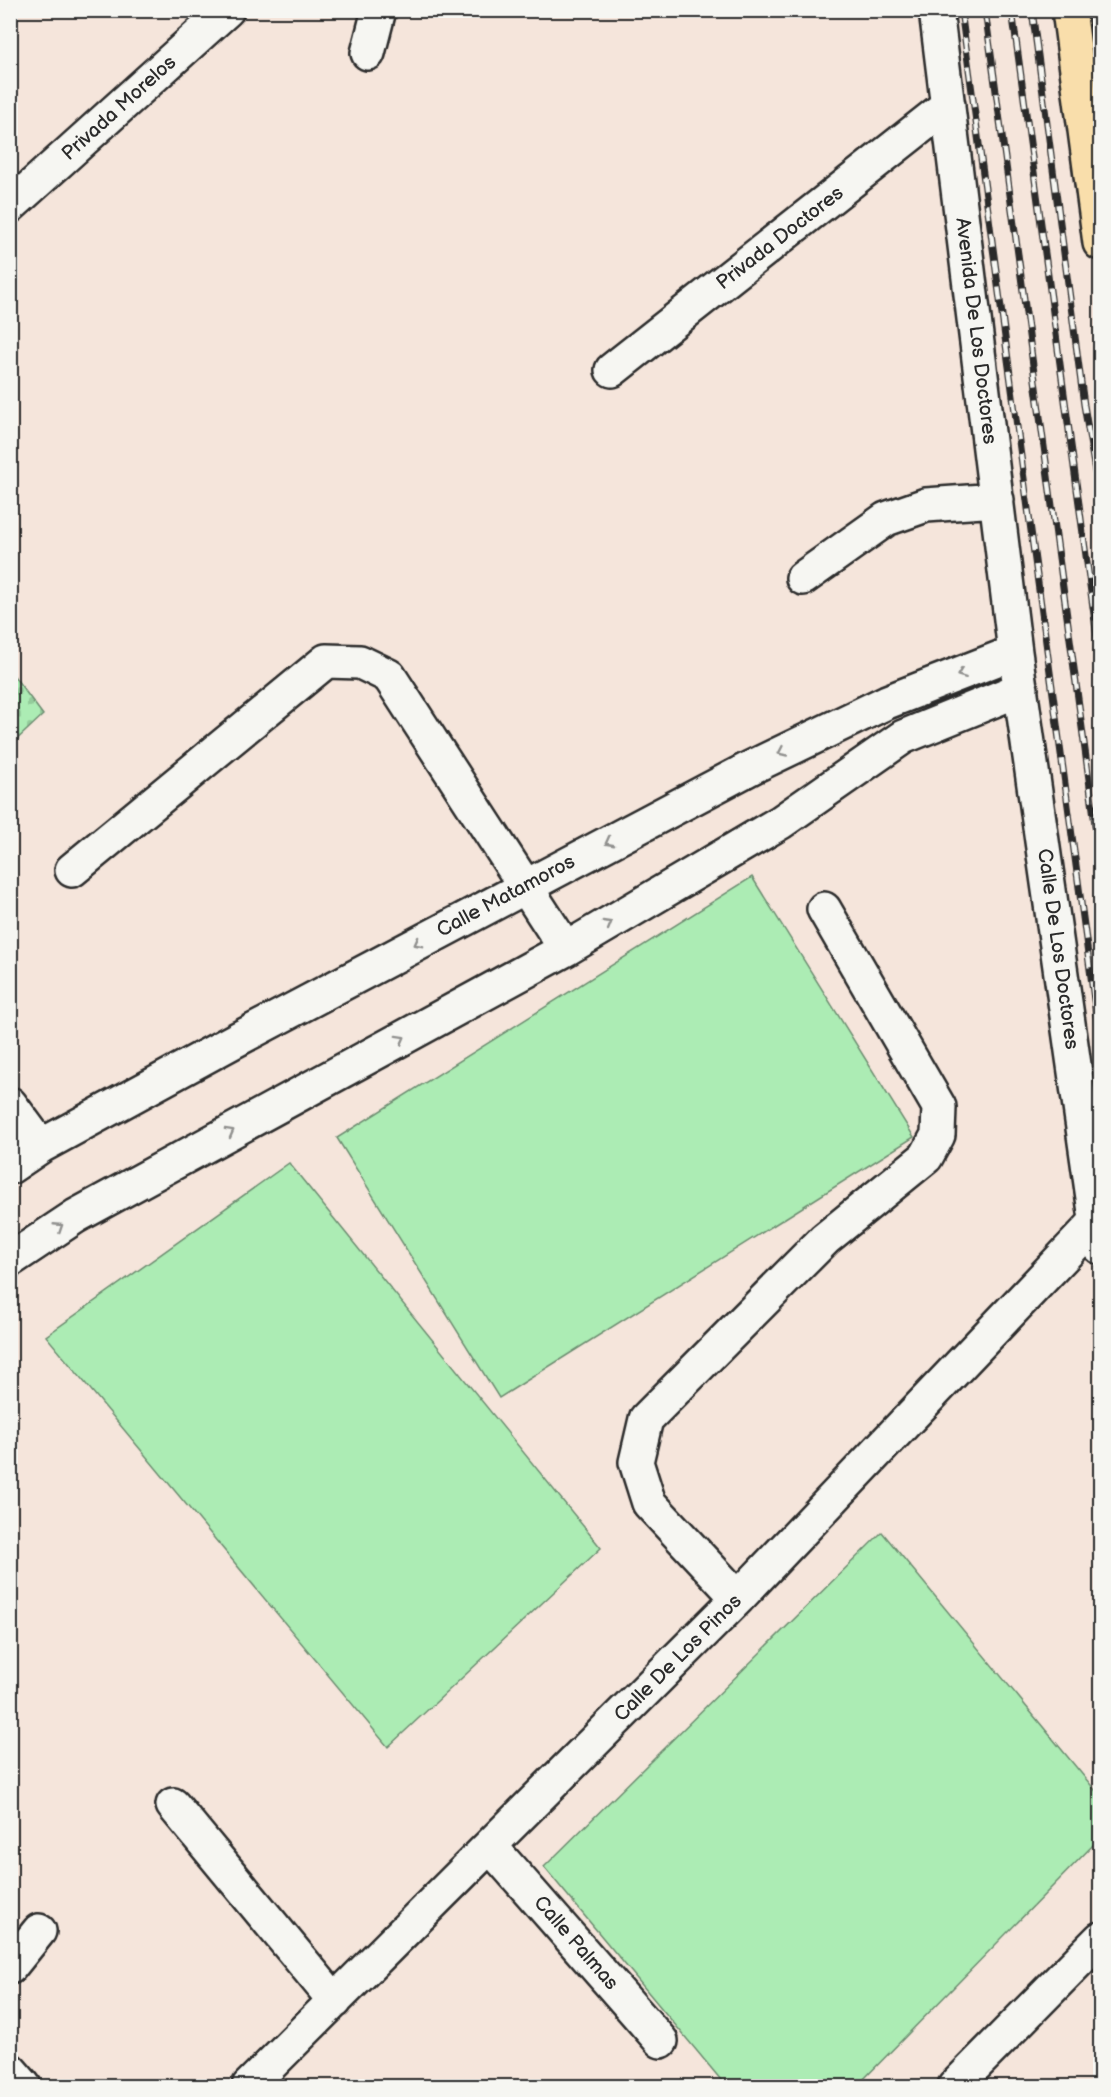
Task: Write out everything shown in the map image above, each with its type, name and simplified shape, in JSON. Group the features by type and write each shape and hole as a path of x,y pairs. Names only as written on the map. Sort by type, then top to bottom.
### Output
{"main road":[{"path":"1070,10 1101,243"}],"street":[{"name":"Privada Morelos","path":"10,206 227,10"},
{"path":"368,53 379,10"},
{"name":"Avenida De Los Doctores","path":"936,10 1015,652"},
{"name":"Privada Doctores","path":"612,370 948,105"},
{"path":"803,578 886,519 926,504 997,500"},
{"name":"Calle De Los Doctores","path":"1015,652 1099,1234"},
{"name":"Calle Matamoros","path":"10,1167 40,1146 752,767 887,702 1015,652"},
{"path":"72,870 326,661 360,662 389,676 566,949"},
{"path":"10,1260 76,1216 566,949 781,822 903,737 1021,689"},
{"path":"738,1598 649,1503 636,1462 646,1419 825,1239 926,1157 938,1135 939,1107 824,909"},
{"path":"10,1104 40,1146"},
{"name":"Calle De Los Pinos","path":"249,2086 1099,1234"},
{"path":"173,1805 335,2001"},
{"name":"Calle Palmas","path":"490,1846 661,2041"},
{"path":"10,1967 39,1932"},
{"path":"955,2086 1101,1939"},
{"path":"10,2070 24,2086"}],"green space":[{"path":"11,672 43,715 11,745"},
{"path":"752,877 914,1137 499,1398 337,1138"},
{"path":"289,1163 601,1548 388,1747 46,1336"},
{"path":"882,1532 1100,1796 1100,1838 857,2086 726,2086 544,1867"}],"railway":[{"path":"961,10 1100,1044"},
{"path":"985,10 1100,861"},
{"path":"1012,10 1100,659"},
{"path":"1032,10 1084,405 1100,501"}]}
